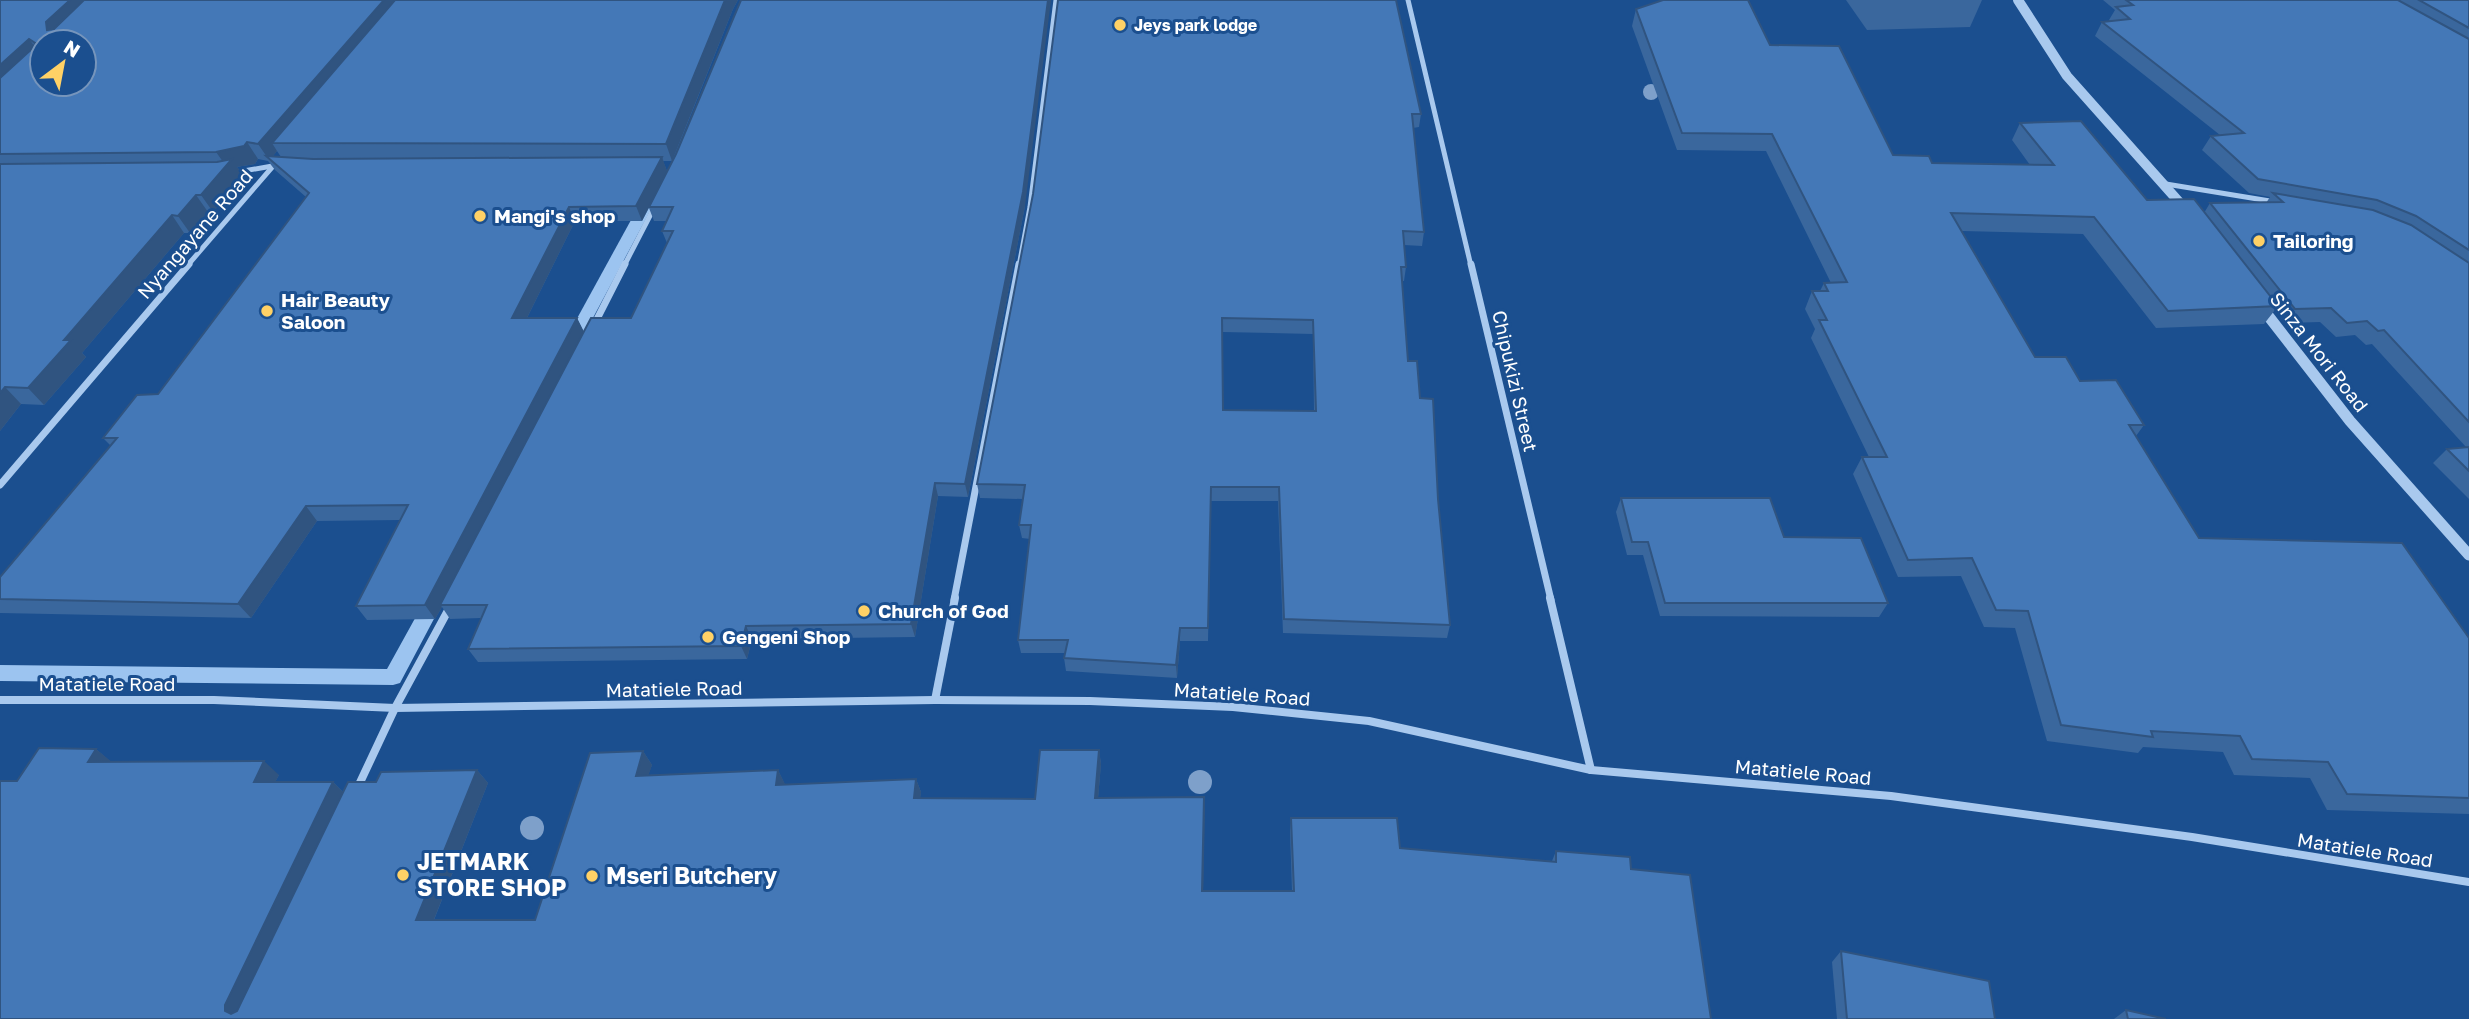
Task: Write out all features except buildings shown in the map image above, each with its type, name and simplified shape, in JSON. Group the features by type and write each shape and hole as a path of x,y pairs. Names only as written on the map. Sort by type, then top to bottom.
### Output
{"street":[{"path":"935,700 1030,207 1052,13 1056,0"},
{"name":"Chipukizi Street","path":"1408,0 1591,770"},
{"path":"2018,0 2067,76 2166,184 2200,227"},
{"name":"Nyangayane Road","path":"0,485 283,155"},
{"path":"228,174 275,165 286,166"},
{"path":"2166,184 2287,204"},
{"path":"588,336 657,202"},
{"name":"Sinza Mori Road","path":"2250,292 2350,421 2469,555"},
{"path":"349,803 395,708 457,592"},
{"name":"Matatiele Road","path":"0,700 214,699 395,708 935,700 1090,701 1233,707 1356,720 1591,770 1891,796 2192,837 2469,882"}],"waterway":[{"path":"571,344 649,200"},
{"path":"0,673 393,677 436,598"}],"place":[{"name":"Jeys park lodge","path":"1120,25"},
{"name":"Mangi's shop","path":"480,216"},
{"name":"Tailoring","path":"2259,241"},
{"name":"Hair Beauty Saloon","path":"267,311"},
{"name":"Church of God","path":"864,611"},
{"name":"Gengeni Shop","path":"708,637"},
{"name":"JETMARK STORE SHOP","path":"403,875"},
{"name":"Mseri Butchery","path":"592,876"}]}
